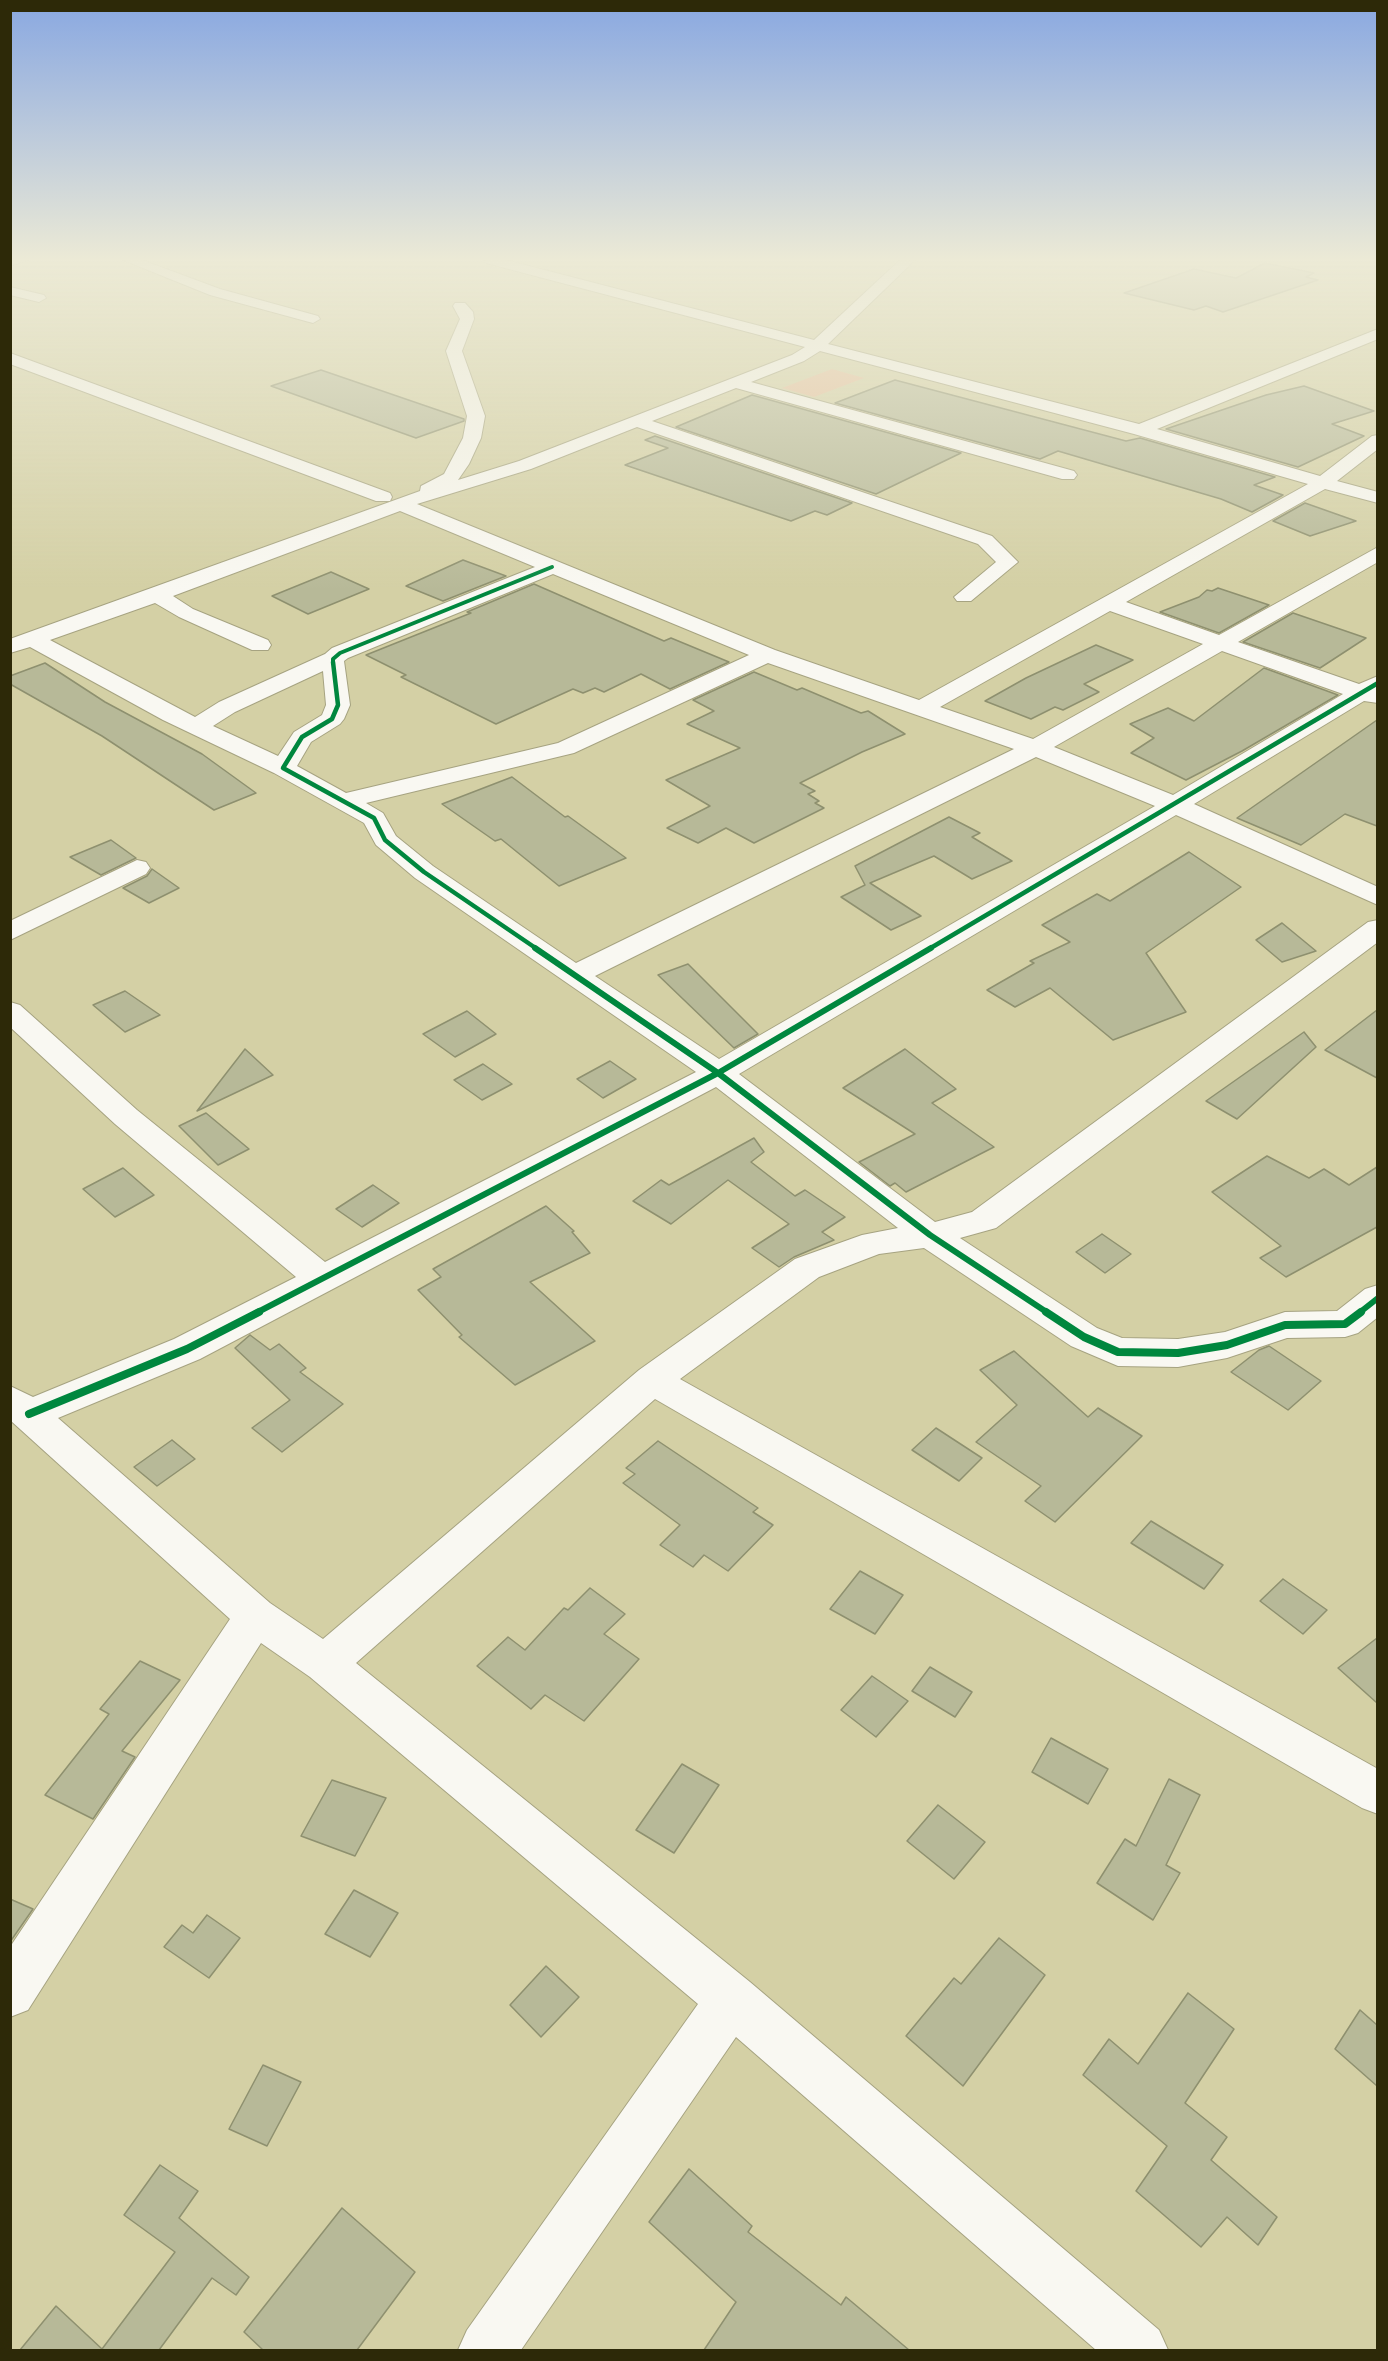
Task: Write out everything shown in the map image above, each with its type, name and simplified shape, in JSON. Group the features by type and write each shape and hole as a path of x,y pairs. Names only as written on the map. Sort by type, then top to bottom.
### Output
{"street":[{"path":"43,370 398,500 552,567 767,655 923,707 1035,748 1175,806 1377,897"},
{"path":"21,643 194,582 450,478 460,464 472,438 476,416 460,370"},
{"path":"398,500 525,465 768,370"},
{"path":"909,370 1140,430 1377,498"},
{"path":"1140,430 1286,370"},
{"path":"737,383 1068,475"},
{"path":"635,421 985,540 1008,562 964,597"},
{"path":"923,707 1324,482 1377,440"},
{"path":"574,975 1035,748 1217,642 1377,553"},
{"path":"197,726 227,707 333,659 352,647 552,567"},
{"path":"151,596 158,596 186,613 232,630 260,645"},
{"path":"1109,603 1217,642 1372,691"},
{"path":"21,643 76,661 142,701 283,768 374,818 385,840 424,872 718,1073 930,1235 1084,1337 1118,1352 1178,1353 1227,1345 1285,1325 1345,1324 1377,1298"},
{"path":"343,801 566,748 767,655"},
{"path":"283,768 302,737 332,719 338,705 333,659"},
{"path":"1126,2346 732,2000 325,1664 255,1616 20,1407 188,1349 718,1073 1372,691"},
{"path":"10,932 137,868"},
{"path":"325,1664 652,1380 807,1268 874,1243 930,1235 984,1220 1009,1204 1377,928"},
{"path":"10,1011 126,1117 322,1279"},
{"path":"652,1380 1377,1793"},
{"path":"10,1992 255,1616"},
{"path":"487,2350 732,2000"}],"shaded area":[{"path":"829,370 864,378 814,397 782,388"}],"building":[{"path":"322,370 464,419 464,421 416,438 271,386"},
{"path":"895,380 1126,441 1140,438 1275,477 1254,485 1283,495 1252,512 1221,499 1058,451 1040,459 835,403"},
{"path":"1304,386 1374,411 1332,424 1364,436 1298,467 1166,429 1266,395"},
{"path":"752,395 961,453 876,494 676,427"},
{"path":"655,436 852,503 827,515 815,511 791,521 625,465 668,448 645,440"},
{"path":"1305,503 1356,521 1310,536 1273,521"},
{"path":"463,560 506,576 443,601 406,586"},
{"path":"331,572 369,589 308,614 272,596"},
{"path":"534,584 664,641 671,638 729,662 670,689 641,674 604,692 595,688 583,693 573,689 496,724 401,677 406,675 366,655 471,613 467,612"},
{"path":"1218,588 1269,605 1219,633 1160,612 1199,597 1207,590 1212,591"},
{"path":"1293,613 1366,638 1320,668 1243,642"},
{"path":"1096,645 1133,660 1084,684 1099,692 1063,710 1055,707 1031,719 985,701 1026,678"},
{"path":"45,663 105,702 202,754 256,793 214,810 102,736 10,684 10,676"},
{"path":"1264,668 1338,695 1242,751 1186,780 1131,753 1154,738 1130,724 1168,708 1194,721"},
{"path":"754,672 797,690 802,688 861,713 868,711 905,734 862,752 800,783 815,791 808,794 819,801 815,803 824,808 754,843 726,828 698,843 667,828 710,806 666,780 740,748 687,724 714,711 693,700"},
{"path":"1377,720 1377,826 1345,814 1301,845 1237,818"},
{"path":"512,777 565,817 568,816 626,858 559,886 501,839 495,841 442,804"},
{"path":"949,817 980,833 972,837 1012,861 972,879 934,856 870,883 921,916 891,930 841,897 865,885 855,866"},
{"path":"111,840 136,858 101,875 70,857"},
{"path":"1189,852 1241,887 1146,953 1186,1012 1113,1040 1050,988 1015,1007 987,990 1034,963 1030,961 1070,942 1042,925 1097,894 1110,901"},
{"path":"152,869 179,888 149,903 123,888 147,876"},
{"path":"1282,923 1316,951 1282,962 1256,940"},
{"path":"688,964 758,1034 734,1048 658,975"},
{"path":"125,991 160,1015 125,1032 93,1005"},
{"path":"1377,1010 1377,1078 1325,1050"},
{"path":"467,1011 496,1034 455,1057 423,1034"},
{"path":"1304,1032 1316,1047 1237,1119 1206,1101"},
{"path":"245,1049 273,1075 197,1111"},
{"path":"905,1049 956,1089 932,1103 994,1147 906,1192 895,1183 890,1186 859,1162 915,1134 843,1088"},
{"path":"610,1061 636,1079 603,1098 577,1079"},
{"path":"483,1064 512,1084 482,1100 454,1080"},
{"path":"206,1113 249,1149 218,1165 179,1126"},
{"path":"754,1138 764,1152 751,1162 795,1196 805,1190 845,1217 822,1232 834,1240 794,1257 779,1267 752,1248 789,1224 728,1180 671,1224 633,1201 661,1180 669,1185"},
{"path":"1267,1156 1309,1178 1324,1169 1349,1185 1377,1167 1377,1227 1286,1277 1260,1258 1281,1246 1212,1192"},
{"path":"123,1168 154,1195 115,1217 83,1189"},
{"path":"373,1185 399,1203 362,1227 336,1209"},
{"path":"546,1206 574,1231 572,1232 590,1253 530,1282 595,1341 515,1385 459,1337 462,1335 418,1290 441,1277 433,1269"},
{"path":"1102,1234 1131,1254 1105,1273 1076,1252"},
{"path":"250,1335 270,1350 279,1344 306,1368 300,1372 343,1404 282,1452 252,1428 290,1400 235,1348"},
{"path":"1269,1346 1321,1381 1288,1410 1231,1372 1259,1350"},
{"path":"1014,1351 1088,1417 1098,1408 1142,1436 1055,1522 1025,1501 1041,1486 976,1442 1017,1405 980,1370"},
{"path":"936,1428 982,1458 959,1481 912,1450"},
{"path":"172,1440 195,1459 157,1486 134,1467"},
{"path":"658,1441 758,1508 753,1512 773,1525 728,1571 704,1555 693,1567 660,1545 680,1525 623,1483 635,1474 626,1468"},
{"path":"1151,1521 1223,1565 1204,1589 1131,1543"},
{"path":"860,1571 903,1595 875,1634 830,1609"},
{"path":"1283,1579 1327,1610 1303,1634 1260,1601"},
{"path":"590,1588 625,1614 604,1634 639,1659 584,1721 545,1695 531,1709 477,1666 508,1637 525,1650 564,1608 568,1610"},
{"path":"1377,1638 1377,1703 1338,1668"},
{"path":"140,1661 180,1680 122,1751 135,1757 93,1819 45,1795 109,1714 100,1709"},
{"path":"930,1667 972,1692 955,1717 912,1691"},
{"path":"872,1676 908,1701 876,1737 841,1710"},
{"path":"1051,1738 1108,1769 1088,1804 1032,1772"},
{"path":"682,1764 719,1785 674,1853 636,1830"},
{"path":"1169,1779 1200,1795 1166,1865 1180,1873 1153,1920 1097,1883 1125,1839 1136,1846"},
{"path":"332,1780 386,1798 355,1856 301,1836"},
{"path":"938,1805 985,1842 954,1879 907,1841"},
{"path":"354,1890 398,1913 370,1957 325,1934"},
{"path":"10,1899 33,1909 10,1942"},
{"path":"207,1915 240,1938 209,1978 164,1947 182,1925 193,1933"},
{"path":"999,1938 1045,1975 963,2086 906,2036 954,1978 961,1984"},
{"path":"546,1966 579,1997 541,2037 510,2005"},
{"path":"1188,1993 1234,2029 1185,2103 1227,2137 1211,2160 1277,2217 1258,2245 1227,2217 1201,2247 1136,2191 1167,2146 1083,2075 1109,2039 1138,2064"},
{"path":"1360,2010 1377,2025 1377,2086 1335,2049"},
{"path":"263,2065 301,2082 267,2146 229,2129"},
{"path":"160,2165 198,2191 179,2218 249,2277 236,2295 212,2278 159,2350 20,2350 56,2306 102,2349 175,2252 124,2215"},
{"path":"689,2169 752,2226 748,2232 841,2305 846,2297 909,2350 704,2350 736,2302 649,2222"},
{"path":"342,2208 415,2272 357,2350 263,2350 244,2332"}],"cycle path":[{"path":"552,567 340,653 333,659 338,705 332,719 302,737 283,768 374,818 385,840 424,872 718,1073 930,1235 1084,1337 1118,1352 1178,1353 1227,1345 1285,1325 1345,1324 1378,1298"},
{"path":"29,1414 187,1349 718,1073 1378,683"}]}
